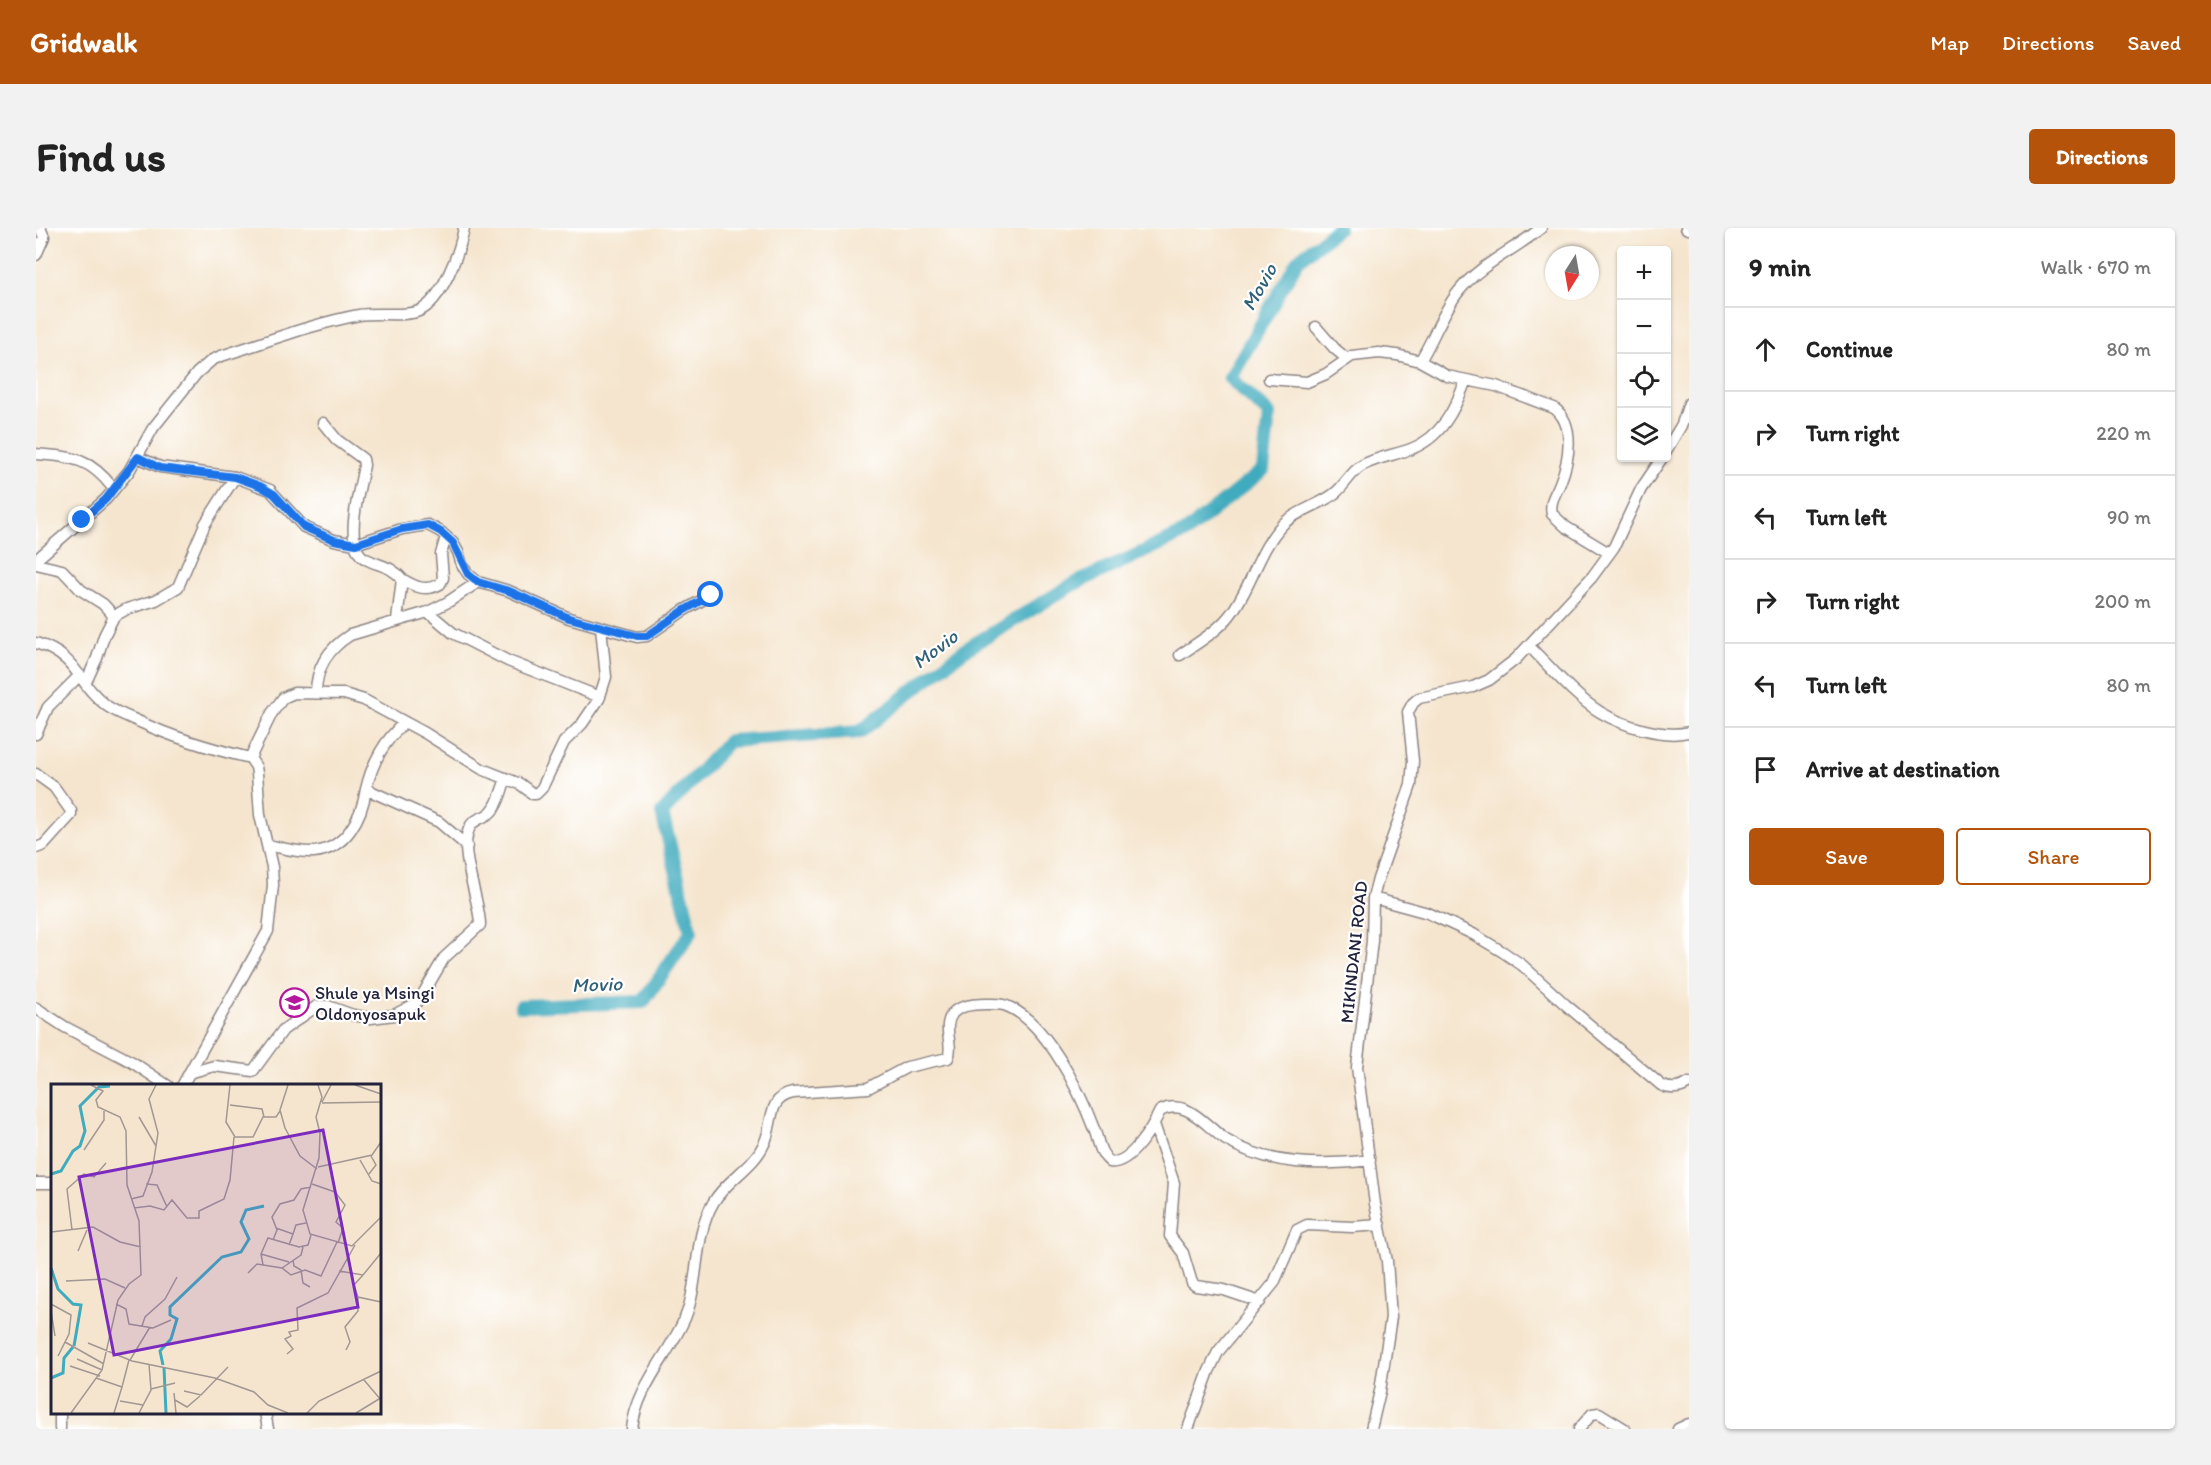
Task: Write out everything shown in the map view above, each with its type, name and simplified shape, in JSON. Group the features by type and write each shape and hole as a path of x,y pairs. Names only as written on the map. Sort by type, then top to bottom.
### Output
{"street":[{"path":"36,255 44,237 39,228"},
{"path":"36,562 93,512 138,457 153,428 196,373 212,360 359,315 418,312 426,307 450,271 458,253 464,228"},
{"path":"1420,361 1458,292 1491,263 1541,228"},
{"path":"1316,327 1346,358"},
{"path":"1269,379 1292,382 1315,380 1346,358 1379,353 1420,361 1447,376 1512,391 1548,406 1561,413 1567,433 1568,454 1552,500 1552,514 1566,527 1609,554"},
{"path":"1180,655 1227,620 1262,553 1284,524 1296,514 1332,496 1363,465 1412,449 1434,436 1456,406 1466,380"},
{"path":"1671,443 1682,424 1689,403"},
{"path":"323,423 337,440 363,459 364,465 354,519 356,544 363,558 386,565 402,579 415,586 434,588 443,578 441,554 446,537"},
{"path":"36,454 90,465 100,472 113,488"},
{"path":"138,457 160,468 235,477 270,490 292,515 313,532 334,540 356,544 416,526 428,525 446,537 458,552 468,574 478,582 509,591 569,618 637,636 647,636 711,595"},
{"name":"MIKINDANI ROAD","path":"1371,1429 1380,1391 1391,1317 1387,1261 1375,1204 1357,1067 1372,941 1373,898 1411,785 1413,761 1408,712 1419,698 1473,687 1490,680 1529,646 1592,577 1609,554 1641,489 1659,462"},
{"path":"36,734 48,707 83,679 97,658 114,616 127,609 156,600 178,586 205,524 235,477"},
{"path":"36,562 62,570 81,590 103,604 114,616"},
{"path":"397,620 402,579"},
{"path":"316,693 318,672 332,648 350,635 428,612 478,582"},
{"path":"428,612 453,633 508,661 600,697"},
{"path":"250,758 272,713 283,698 294,693 344,694 354,696 405,722 482,768 520,784 533,794 539,793 564,742 582,724 600,697 606,677 601,627"},
{"path":"36,643 55,649 63,655 106,705 136,721 194,744 250,758 256,767 260,815 268,845 273,885 268,931 183,1084"},
{"path":"1529,646 1578,694 1601,712 1648,730 1667,734 1689,732"},
{"path":"268,845 317,852 332,846 352,831 362,808 375,760 383,746 405,722"},
{"path":"36,774 54,787 71,815 44,845 36,848"},
{"path":"189,1073 214,1066 253,1071 283,1030 317,1006 328,1006 353,1015 371,1018 394,1015 415,1004 444,958 480,925 468,869 467,846 470,826 475,820 490,812 506,778"},
{"path":"366,789 439,822 467,846"},
{"path":"1373,898 1428,913 1473,934 1522,965 1661,1084 1674,1089 1689,1083"},
{"path":"632,1429 634,1411 642,1394 684,1319 693,1284 701,1235 712,1204 721,1190 759,1153 764,1144 775,1105 784,1095 868,1088 907,1067 948,1058 950,1054 948,1032 951,1015 957,1009 966,1006 1001,1004 1015,1010 1047,1039 1080,1097 1095,1131 1101,1153 1110,1162 1118,1162 1131,1153 1154,1124 1160,1111 1167,1107 1180,1106 1227,1140 1266,1156 1325,1164 1370,1160"},
{"path":"36,1008 65,1027 132,1062 165,1084"},
{"path":"1154,1124 1174,1183 1170,1236 1183,1253 1192,1283 1196,1286 1224,1290 1260,1302"},
{"path":"1188,1429 1218,1352 1278,1277 1297,1230 1314,1225 1352,1227 1380,1225"},
{"path":"1579,1429 1592,1414 1599,1413 1625,1429"},
{"path":"266,1414 268,1429"},
{"path":"1678,1429 1689,1424"}],"waterway":[{"name":"Movio","path":"521,1006 643,1002 691,932 662,813 729,741 860,732 963,651 1072,585 1186,532 1263,470 1269,414 1230,378 1298,260 1338,228"}],"place":[{"name":"Shule ya Msingi Oldonyosapuk","path":"294,1003"}],"route":[{"path":"82,520 106,499 138,457 160,468 235,477 270,490 304,527 334,540 356,544 402,529 428,525 441,532 453,543 462,565 478,582 509,591 569,618 641,637 647,636 711,595"}]}
